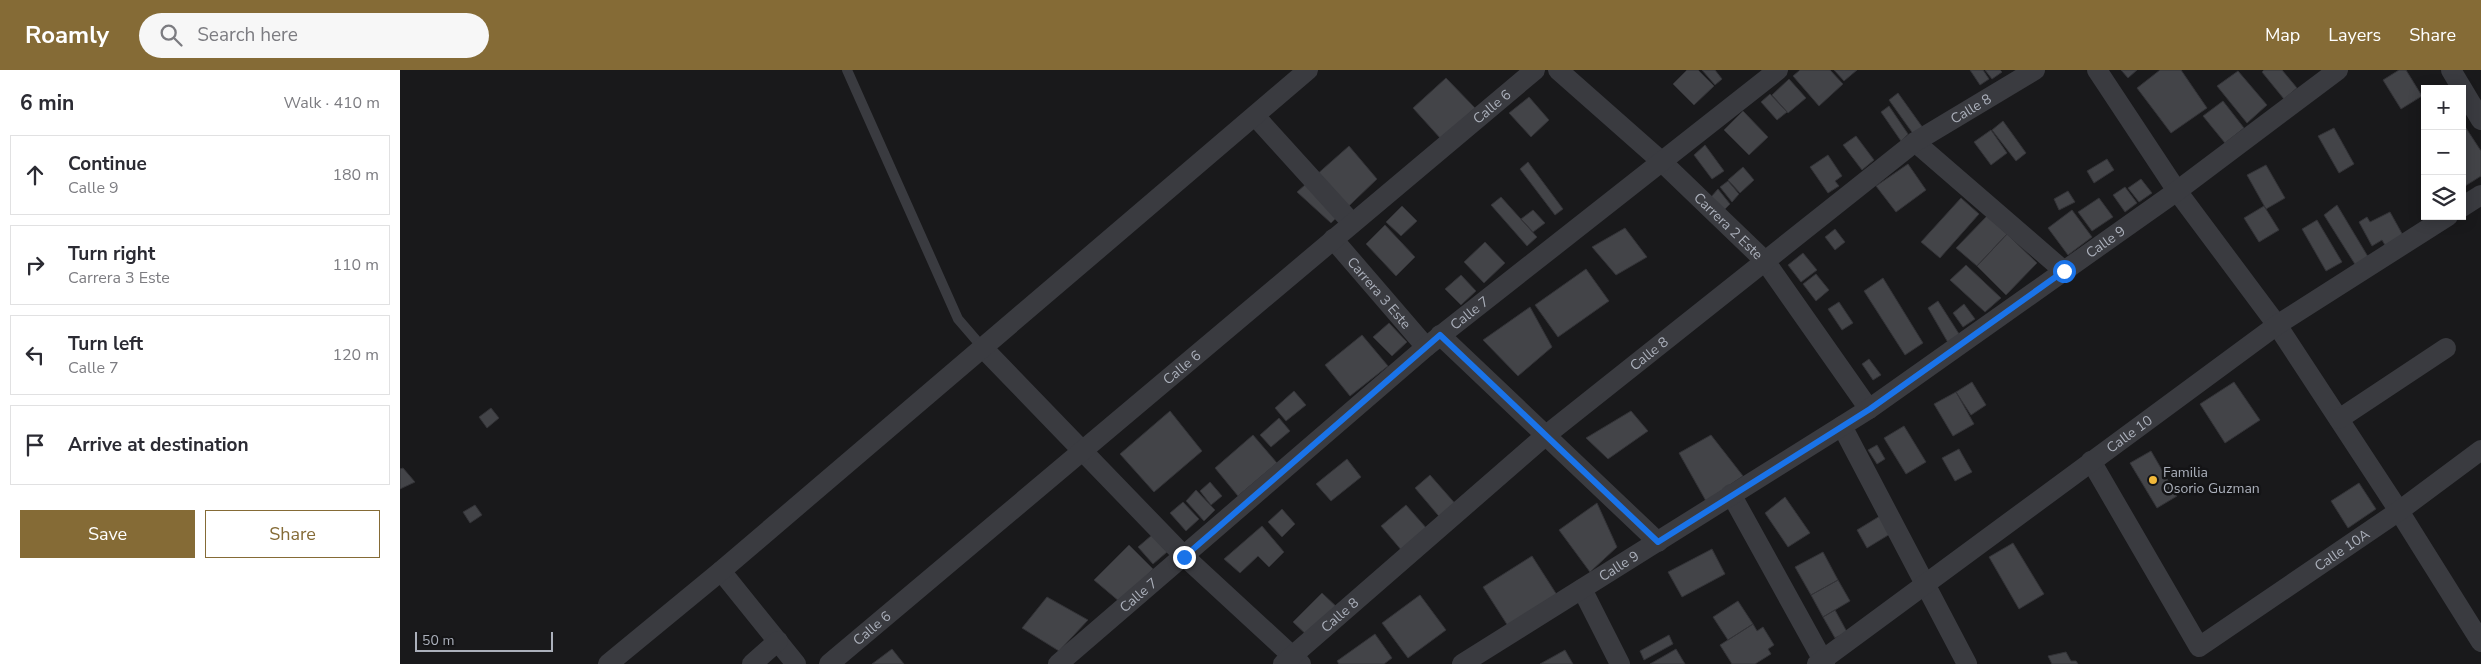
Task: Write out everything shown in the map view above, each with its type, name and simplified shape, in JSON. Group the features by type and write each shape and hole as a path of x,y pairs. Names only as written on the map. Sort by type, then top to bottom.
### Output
{"street":[{"path":"608,664 721,572 1308,70"},
{"name":"Calle 6","path":"829,664 1535,70"},
{"name":"Carrera 2 Este","path":"1558,70 1661,162 1765,261 1870,409"},
{"name":"Calle 7","path":"1058,664 1433,341 1778,70"},
{"name":"Calle 8","path":"1293,661 1545,436 1915,142 2035,70"},
{"path":"2097,70 2177,191 2277,325 2399,511 2481,642"},
{"name":"Calle 9","path":"1462,664 1658,542 1731,494 1870,409 2177,191 2338,70"},
{"path":"2451,70 2475,91 2481,120"},
{"path":"1255,116 1352,223"},
{"path":"1915,142 2064,271"},
{"path":"2466,204 2481,195"},
{"name":"Calle 10","path":"1822,663 1925,584 2277,325 2442,220"},
{"name":"Carrera 3 Este","path":"1333,239 1433,341 1545,436 1658,542"},
{"path":"982,348 1184,557 1293,661"},
{"path":"2339,419 2446,348"},
{"path":"1842,426 1967,664"},
{"name":"Calle 10A","path":"2092,461 2199,647 2399,511 2481,450"},
{"path":"1731,494 1822,663"},
{"path":"721,572 796,664"},
{"path":"1582,589 1620,664"},
{"path":"752,664 778,641"}],"lane":[{"path":"847,70 958,319 982,348"}],"building":[{"path":"1687,70 1698,70 1714,86 1694,105 1673,84"},
{"path":"1702,70 1715,70 1722,79 1715,85"},
{"path":"1800,70 1830,70 1843,84 1819,106 1793,76"},
{"path":"1834,70 1857,70 1844,81"},
{"path":"1970,70 1983,70 1989,79 1980,85"},
{"path":"1985,70 2000,70 2002,72 1992,79"},
{"path":"2121,70 2137,70 2128,78"},
{"path":"2160,70 2181,70 2207,108 2171,133 2137,88"},
{"path":"2264,70 2282,70 2297,88 2284,99 2262,72"},
{"path":"2399,70 2406,70 2421,97 2401,109 2383,80"},
{"path":"2238,71 2267,105 2247,123 2217,86"},
{"path":"1446,78 1475,108 1441,139 1413,108"},
{"path":"1789,79 1806,98 1788,113 1772,95"},
{"path":"1898,93 1923,128 1914,135 1889,100"},
{"path":"1770,94 1787,112 1777,120 1761,102"},
{"path":"1529,97 1549,120 1531,137 1509,113"},
{"path":"2223,101 2244,128 2225,143 2203,116"},
{"path":"1889,106 1908,134 1901,141 1881,112"},
{"path":"1743,111 1768,137 1749,155 1724,130"},
{"path":"2003,121 2026,153 2016,161 1992,130"},
{"path":"2334,128 2354,164 2339,173 2318,136"},
{"path":"2466,128 2481,151 2481,176 2466,185"},
{"path":"1991,130 2007,153 1991,165 1974,142"},
{"path":"1856,136 1874,160 1862,170 1843,145"},
{"path":"1705,145 1724,171 1712,179 1694,155"},
{"path":"1349,146 1377,179 1331,223 1297,192"},
{"path":"1828,155 1842,176 1835,181 1839,186 1828,193 1810,167"},
{"path":"2107,159 2114,170 2094,183 2087,171"},
{"path":"1528,162 1563,209 1555,215 1520,169"},
{"path":"1908,164 1926,190 1896,212 1876,186"},
{"path":"2266,165 2285,198 2266,209 2247,175"},
{"path":"1743,167 1754,180 1740,193 1728,180"},
{"path":"2141,179 2152,193 2139,202 2128,188"},
{"path":"1728,181 1739,194 1732,202 1720,187"},
{"path":"2125,187 2137,203 2125,212 2113,195"},
{"path":"1718,189 1730,204 1723,211 1711,197"},
{"path":"2068,191 2075,202 2059,210 2054,199"},
{"path":"1501,197 1537,237 1527,246 1491,205"},
{"path":"1961,198 1979,214 1940,258 1921,242"},
{"path":"2099,198 2113,217 2092,231 2078,212"},
{"path":"2337,205 2370,260 2358,269 2324,215"},
{"path":"1402,206 1417,221 1401,236 1386,222"},
{"path":"2264,206 2279,230 2259,242 2244,218"},
{"path":"1533,210 1545,223 1533,232 1521,219"},
{"path":"2072,210 2092,237 2068,255 2048,228"},
{"path":"2390,212 2405,239 2385,245 2382,240 2372,246 2359,222 2367,217 2370,222"},
{"path":"1987,216 2007,234 1977,266 1956,248"},
{"path":"2317,220 2342,262 2326,271 2302,229"},
{"path":"1385,225 1415,257 1396,276 1366,244"},
{"path":"1625,228 1647,257 1616,275 1592,247"},
{"path":"1835,229 1845,242 1835,250 1825,237"},
{"path":"2007,234 2037,263 2006,295 1977,266"},
{"path":"1485,242 1505,263 1484,283 1464,262"},
{"path":"1803,253 1817,270 1801,282 1788,265"},
{"path":"1966,265 2001,298 1985,312 1950,280"},
{"path":"1586,269 1609,301 1558,337 1535,305"},
{"path":"1816,274 1829,290 1816,301 1803,284"},
{"path":"1461,275 1476,291 1461,305 1445,289"},
{"path":"1883,278 1923,343 1905,355 1864,291"},
{"path":"1938,301 1961,337 1950,346 1928,308"},
{"path":"1839,302 1853,323 1842,330 1828,309"},
{"path":"1964,304 1975,319 1963,327 1953,313"},
{"path":"1530,307 1552,347 1518,376 1483,340"},
{"path":"1389,323 1407,342 1392,356 1373,337"},
{"path":"1362,335 1388,366 1350,396 1325,365"},
{"path":"1869,359 1881,375 1873,380 1862,364"},
{"path":"1972,382 1986,405 1971,415 1956,392"},
{"path":"2234,382 2260,420 2225,443 2200,404"},
{"path":"1294,391 1306,405 1286,421 1275,408"},
{"path":"1956,392 1974,424 1953,436 1934,404"},
{"path":"491,408 499,418 487,428 479,417"},
{"path":"1170,411 1202,451 1154,492 1120,454"},
{"path":"1631,411 1648,431 1608,459 1586,438"},
{"path":"1279,418 1290,431 1271,447 1260,435"},
{"path":"1904,426 1926,462 1906,474 1884,438"},
{"path":"1253,435 1277,463 1238,496 1215,468"},
{"path":"1711,435 1743,476 1706,501 1679,453"},
{"path":"1877,445 1885,459 1877,464 1868,450"},
{"path":"1959,449 1972,472 1955,481 1942,458"},
{"name":"Familia Osorio Guzman","path":"2151,451 2177,496 2157,508 2130,463"},
{"path":"1347,459 1361,477 1331,501 1316,484"},
{"path":"403,468 415,482 400,489 400,469"},
{"path":"1430,475 1459,508 1443,521 1415,488"},
{"path":"1210,482 1222,496 1211,505 1200,491"},
{"path":"2359,483 2376,509 2348,528 2331,501"},
{"path":"1196,490 1215,510 1204,521 1186,501"},
{"path":"1785,497 1810,533 1788,547 1765,513"},
{"path":"1183,502 1199,519 1186,531 1170,513"},
{"path":"1597,503 1617,547 1590,572 1559,530"},
{"path":"475,505 482,515 470,523 463,512"},
{"path":"1406,505 1428,530 1403,552 1381,526"},
{"path":"1282,509 1295,524 1282,537 1268,522"},
{"path":"1880,516 1890,534 1867,548 1857,530"},
{"path":"1262,526 1284,552 1269,567 1258,556 1240,573 1224,559"},
{"path":"1152,535 1167,552 1153,564 1138,547"},
{"path":"2013,543 2044,594 2019,609 1989,557"},
{"path":"1129,545 1153,569 1120,602 1094,580"},
{"path":"1712,549 1725,574 1682,597 1668,572"},
{"path":"1823,552 1838,580 1811,595 1795,567"},
{"path":"1532,556 1557,595 1508,626 1483,587"},
{"path":"1838,580 1850,601 1823,617 1811,595"},
{"path":"1322,593 1340,610 1311,639 1293,622"},
{"path":"1420,595 1446,630 1408,658 1382,623"},
{"path":"1047,597 1088,620 1059,651 1022,628"},
{"path":"1738,601 1753,624 1728,640 1713,617"},
{"path":"1835,610 1847,632 1835,638 1823,617"},
{"path":"1753,624 1757,631 1763,627 1774,645 1768,649 1771,654 1755,664 1732,664 1720,645"},
{"path":"1375,634 1392,658 1384,664 1339,664 1337,661"},
{"path":"1669,635 1673,644 1644,660 1640,651"},
{"path":"892,649 904,664 872,664"},
{"path":"1676,649 1685,664 1650,664"},
{"path":"1565,650 1573,664 1540,664"},
{"path":"2066,652 2071,661 2076,661 2078,664 2052,664 2048,656"}],"place":[{"name":"Familia Osorio Guzman","path":"2153,480"}],"route":[{"path":"1184,557 1440,335 1658,542 1731,494 1870,409 2064,271"}]}
